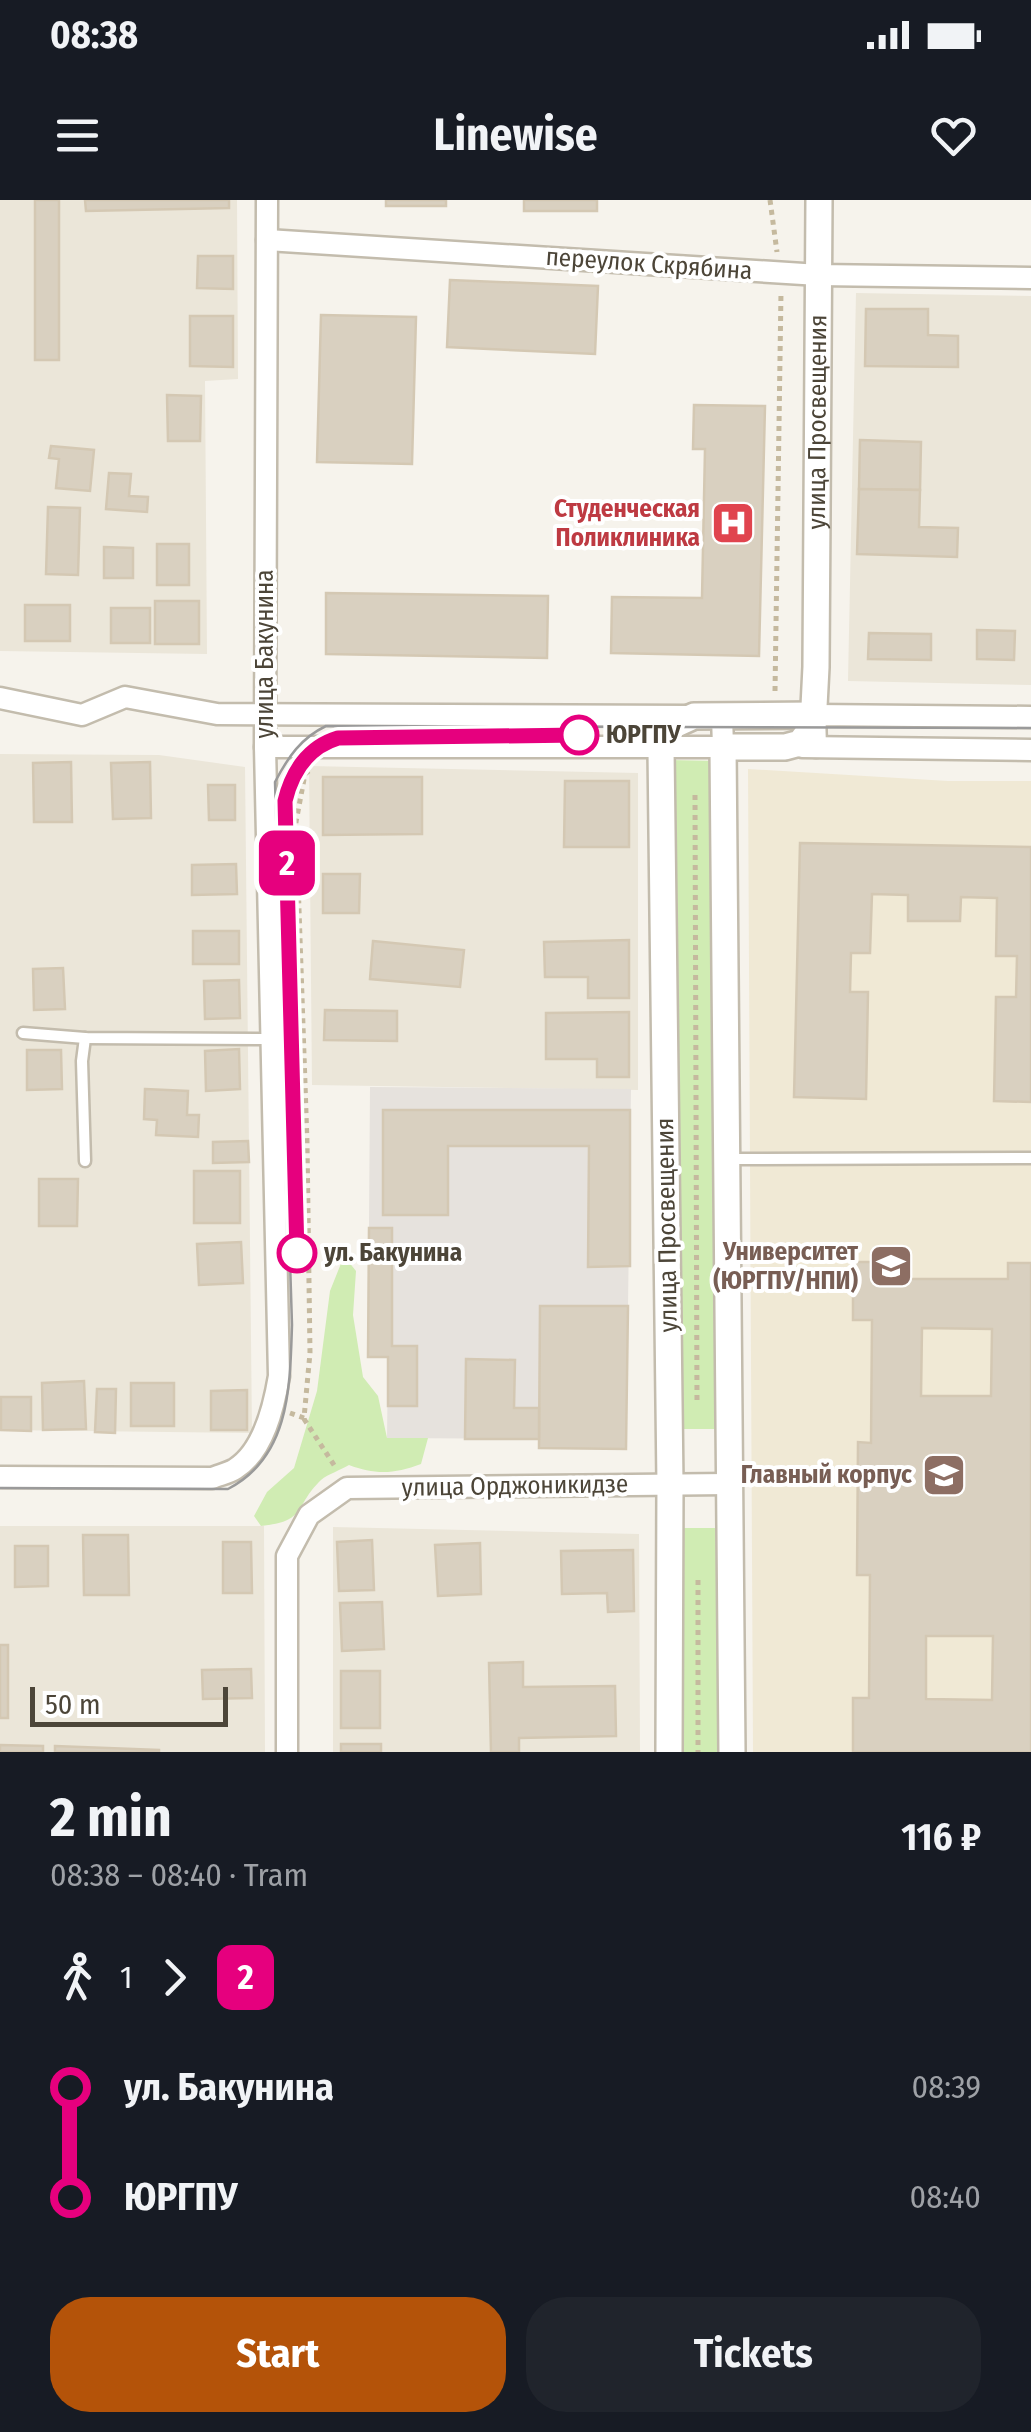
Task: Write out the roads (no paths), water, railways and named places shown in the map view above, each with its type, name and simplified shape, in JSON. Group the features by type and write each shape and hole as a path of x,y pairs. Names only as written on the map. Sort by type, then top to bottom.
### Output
{"street":[{"name":"улица Бакунина","path":"0,1477 212,1478 235,1470 253,1451 273,1408 279,1376 264,747 266,200"},
{"name":"улица Просвещения","path":"815,715 819,200"},
{"name":"переулок Скрябина","path":"267,240 818,275 1031,278"},
{"path":"0,698 82,715 125,697 217,714 1031,717"},
{"path":"785,747 806,740 815,715"},
{"path":"815,715 816,747"},
{"path":"661,748 670,728 694,716"},
{"path":"722,716 732,1752"},
{"path":"264,747 1031,750"},
{"name":"улица Просвещения","path":"661,748 670,1484 669,1752"},
{"name":"улица Орджоникидзе","path":"287,1752 287,1556 309,1515 347,1488 729,1484"}],"lane":[{"path":"23,1034 272,1039"},
{"path":"85,1038 85,1161"},
{"path":"726,1159 1031,1158"}],"tram line":[{"path":"0,1488 228,1489 264,1459 275,1439 287,1396 292,1325 275,782 290,756 309,736 326,726 1031,728"},
{"name":"2","path":"297,1253 285,801 299,765 323,742 338,738 579,735"}],"place":[{"name":"Студенческая Поликлиника","path":"733,523"},
{"name":"ЮРГПУ","path":"579,735"},
{"name":"ул. Бакунина","path":"297,1253"},
{"name":"Университет (ЮРГПУ/НПИ)","path":"891,1266"},
{"name":"Главный корпус","path":"944,1475"}]}
